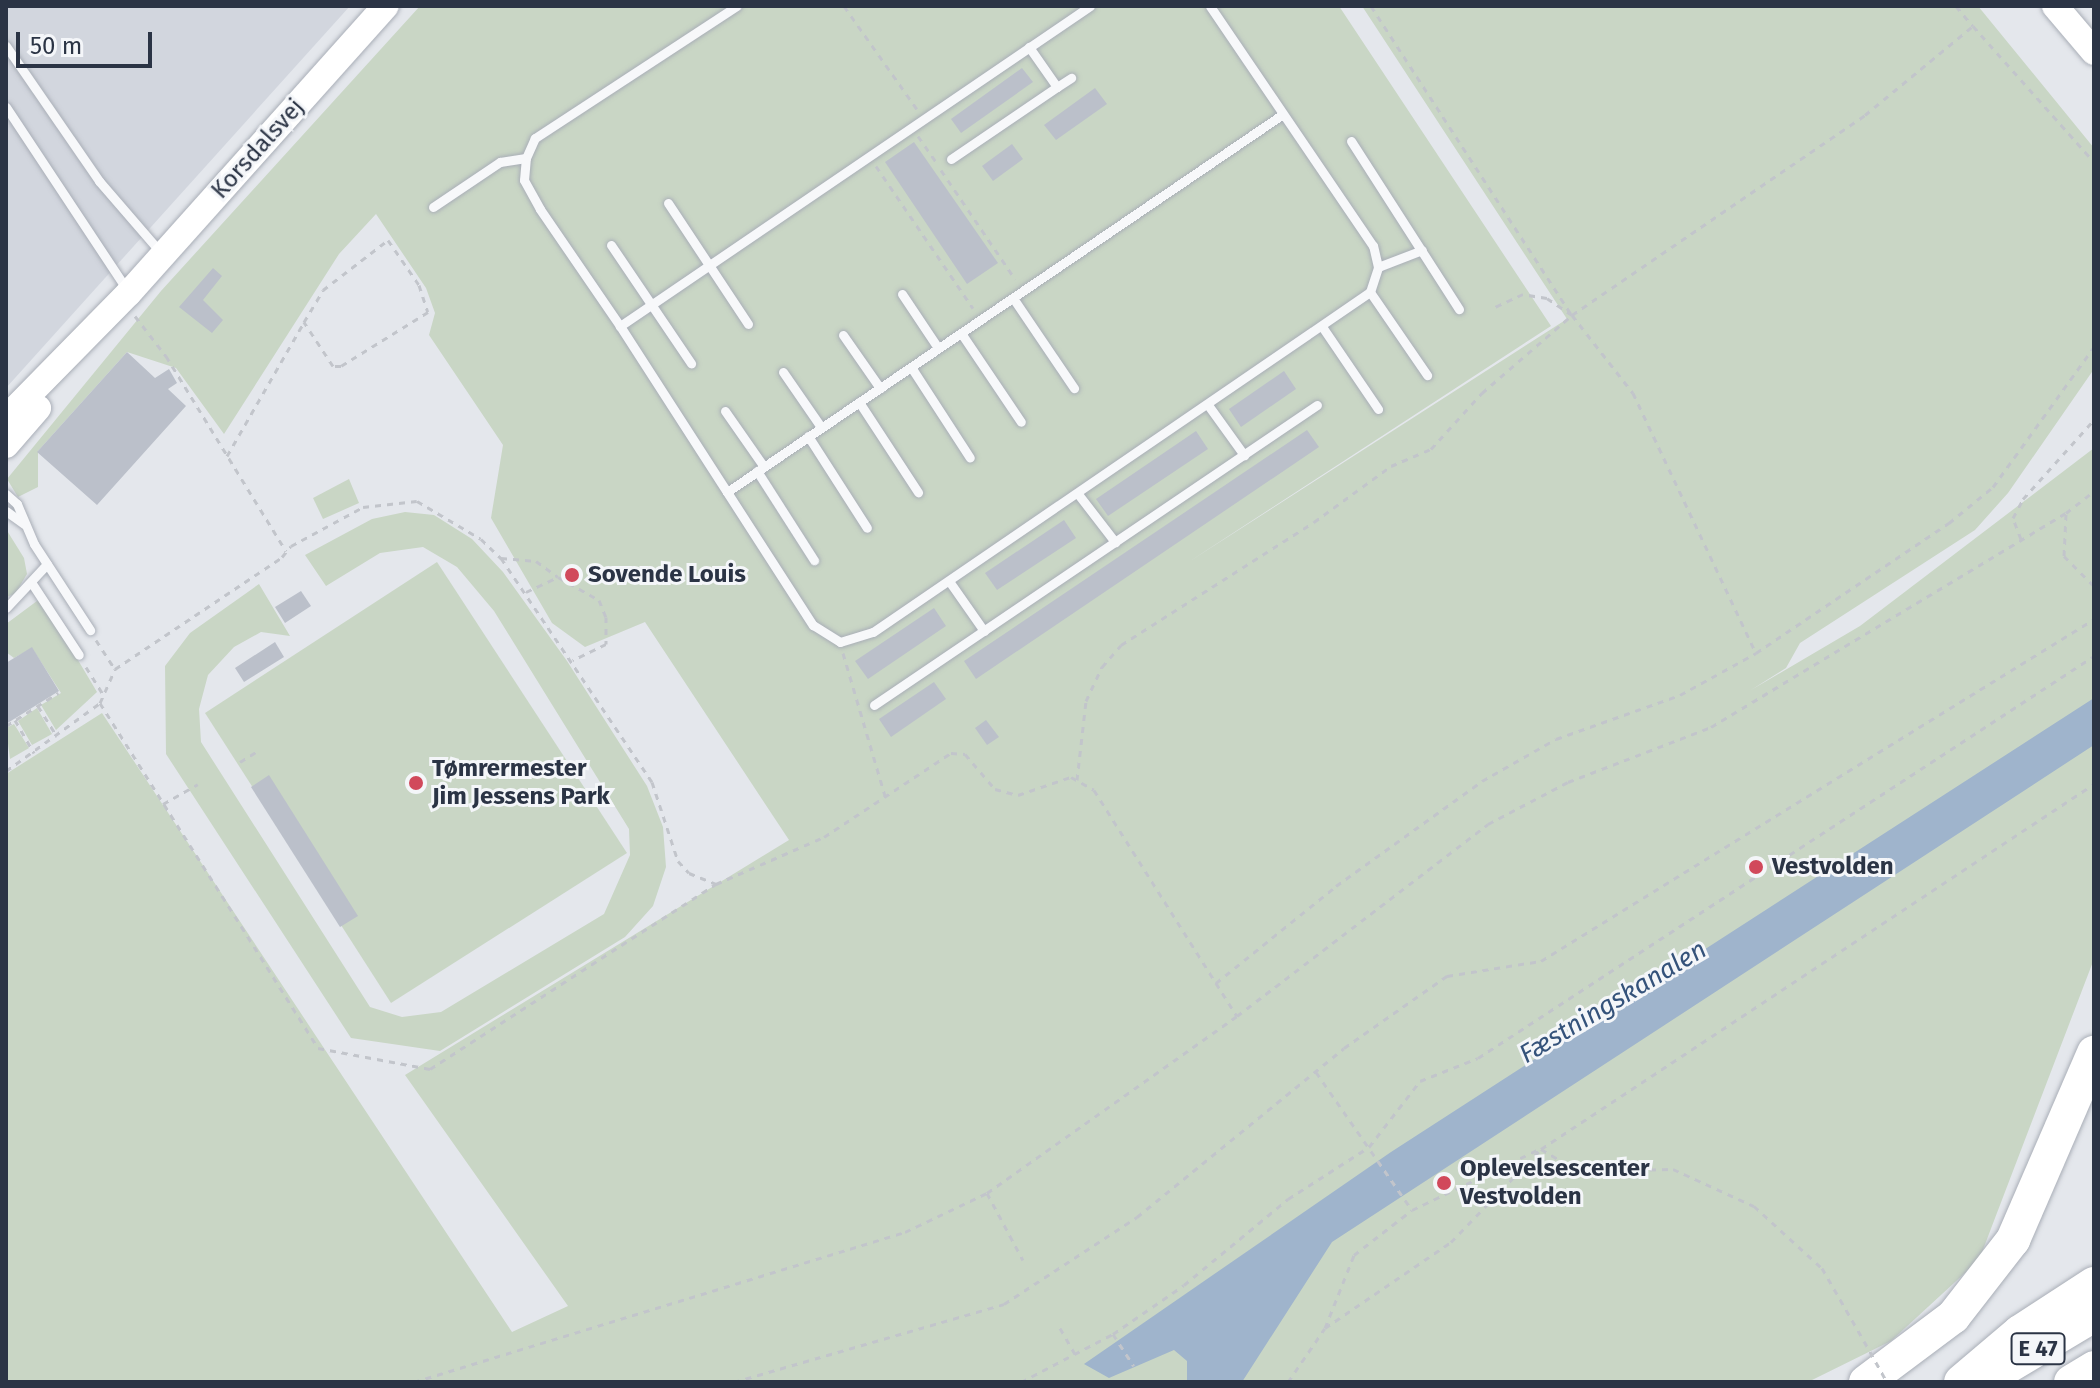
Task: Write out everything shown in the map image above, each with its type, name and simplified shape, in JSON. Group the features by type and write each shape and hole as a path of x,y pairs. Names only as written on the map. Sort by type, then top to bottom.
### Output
{"highway":[{"path":"1866,1382 1953,1317 2013,1240 2094,1053"},
{"path":"1961,1382 2020,1332 2094,1284"},
{"name":"E 47","path":"1982,1382 2094,1315"},
{"name":"E 47","path":"2071,1382 2094,1368"}],"street":[{"name":"Korsdalsvej","path":"6,445 126,297 386,6"},
{"path":"2055,6 2094,52"},
{"name":"Korsdalsvej","path":"6,418 126,297"}],"lane":[{"path":"737,6 535,138 526,158 524,180 813,625 840,642 873,632 1323,328 1370,292 1378,267 1373,246 1210,6"},
{"path":"620,326 1090,6"},
{"path":"6,46 117,205 163,255"},
{"path":"1029,47 1057,87"},
{"path":"951,159 1071,78"},
{"path":"6,107 126,297"},
{"path":"727,492 1283,114"},
{"path":"1351,141 1459,309"},
{"path":"433,207 500,162 526,158"},
{"path":"668,203 748,324"},
{"path":"611,245 691,363"},
{"path":"1378,267 1422,250"},
{"path":"1370,292 1427,375"},
{"path":"902,294 938,348"},
{"path":"1013,298 1074,388"},
{"path":"1323,328 1378,409"},
{"path":"961,333 1021,422"},
{"path":"843,335 880,388"},
{"path":"911,367 970,458"},
{"path":"783,372 821,427"},
{"path":"859,402 918,492"},
{"path":"1208,405 1244,455"},
{"path":"874,705 1317,405"},
{"path":"725,411 814,560"},
{"path":"808,436 867,528"},
{"path":"6,494 17,504 24,524 47,564 90,630"},
{"path":"1078,494 1115,542"},
{"path":"6,511 24,524"},
{"path":"6,608 47,564"},
{"path":"949,581 984,631"},
{"path":"31,582 79,655"}],"path":[{"path":"844,6 923,119"},
{"path":"1371,6 1572,315 1641,406 1756,653"},
{"path":"1956,6 2094,162"},
{"path":"1077,780 1086,701 1102,667 1121,645 1314,522 1391,466 1431,449 1482,393 1572,315 1865,115 1973,26"},
{"path":"912,127 1023,291"},
{"path":"869,156 981,320"},
{"path":"227,456 304,322 323,290 388,240 419,285 428,312 341,366 333,366 304,322"},
{"path":"1493,308 1523,294 1547,298 1572,315"},
{"path":"126,297 286,551"},
{"path":"1216,983 1336,886 1482,781 1556,739 1680,695 1756,653 1949,523 1993,487 2094,347"},
{"path":"2021,539 2013,518 2023,499 2094,420"},
{"path":"414,1382 905,1232 987,1193 1237,1016 1488,824 1568,782 1711,727 2066,513 2094,491"},
{"path":"6,771 58,738 100,703 115,669 282,557 286,551 363,507 417,501 481,539 501,558 573,660 652,782 678,861 689,873 716,884"},
{"path":"2066,513 2064,556 2094,586"},
{"path":"501,558 536,561 558,577 589,591 606,617 606,644 573,660"},
{"path":"525,593 558,577"},
{"path":"734,1382 1004,1304 1137,1217 1315,1071 1447,976 1541,961 2094,619"},
{"path":"90,630 115,669"},
{"path":"840,642 885,796"},
{"path":"79,655 103,694"},
{"path":"1021,1382 1113,1334 1184,1285 1288,1199 1369,1147 1420,1081 1478,1058 2094,656"},
{"path":"6,726 58,693"},
{"path":"100,703 318,1048 430,1069 716,884 824,837 951,753 965,754 995,789 1018,795 1071,777 1094,790 1237,1016"},
{"path":"38,706 58,738"},
{"path":"15,720 34,753"},
{"path":"240,762 259,750"},
{"path":"6,759 11,768"},
{"path":"163,804 198,784"},
{"path":"1288,1382 1325,1328 1354,1255 1412,1210 1541,1149 2094,784"},
{"path":"1315,1071 1412,1210"},
{"path":"1325,1328 1451,1242 1541,1149"},
{"path":"1541,1149 1578,1171 1673,1169 1754,1206 1822,1268 1887,1382"},
{"path":"987,1193 1023,1260"},
{"path":"1060,1328 1076,1356"},
{"path":"1113,1334 1134,1366"}],"shaded area":[{"path":"6,6 350,6 6,388"}],"green space":[{"path":"420,6 1339,6 1551,326 1187,563 1567,319 1362,6 1978,6 2094,148 2094,369 2008,493 1975,530 1800,643 1786,668 1751,690 1860,626 2094,448 2094,959 1979,1260 1891,1341 1808,1382 6,1382 6,774 102,713 512,1332 568,1306 405,1075 789,840 645,622 585,647 552,623 491,518 503,445 429,335 435,313 426,288 376,214 339,254 224,434 176,368 127,352 38,451 38,487 18,497 7,479 161,291"},
{"path":"349,479 359,503 323,519 313,498"},
{"path":"405,512 434,515 472,539 503,572 567,661 647,786 663,827 666,867 653,906 625,937 440,1051 351,1038 166,754 165,666 190,633 259,584 290,636 261,632 234,647 208,675 199,709 201,742 370,1007 402,1017 441,1012 604,914 630,855 629,829 494,611 457,567 423,547 380,553 326,586 305,555 372,519"},
{"path":"6,529 24,558 27,574 15,594 6,597"},
{"name":"Tømrermester Jim Jessens Park","path":"437,562 627,853 391,1003 205,713"},
{"path":"41,598 97,692 56,730 41,705 61,693 32,648 14,658 6,652 6,624"},
{"path":"37,708 52,734 32,745 18,721"},
{"path":"14,724 29,748 10,759 6,728"}],"water":[{"path":"2094,698 2094,745 1332,1242 1242,1382 1187,1382 1187,1361 1174,1350 1109,1378 1084,1364 1391,1152"}],"building":[{"path":"1022,68 1033,82 961,133 951,119"},
{"path":"1095,88 1107,104 1056,140 1044,125"},
{"path":"914,142 998,263 967,284 885,162"},
{"path":"1012,144 1023,159 993,181 982,166"},
{"path":"213,268 222,276 203,300 223,320 212,333 179,307"},
{"path":"127,352 155,378 169,369 177,383 168,389 186,406 97,505 37,452"},
{"path":"1284,371 1296,389 1241,427 1229,409"},
{"path":"1307,430 1319,447 976,679 964,661"},
{"path":"1196,431 1208,449 1108,516 1096,499"},
{"path":"1064,520 1076,538 997,590 985,573"},
{"path":"301,591 311,606 285,623 275,607"},
{"path":"934,608 946,626 868,679 855,661"},
{"path":"275,642 284,657 244,682 235,668"},
{"path":"32,647 59,691 6,724 6,663"},
{"path":"934,682 946,699 891,737 879,719"},
{"path":"986,720 999,737 987,745 975,728"},
{"path":"269,775 358,916 340,927 251,787"}],"place":[{"name":"Sovende Louis","path":"572,575"},
{"name":"Tømrermester Jim Jessens Park","path":"416,783"},
{"name":"Vestvolden","path":"1756,867"},
{"name":"Oplevelsescenter Vestvolden","path":"1444,1183"}],"water label":[{"name":"Fæstningskanalen","path":"1613,1002"}]}
